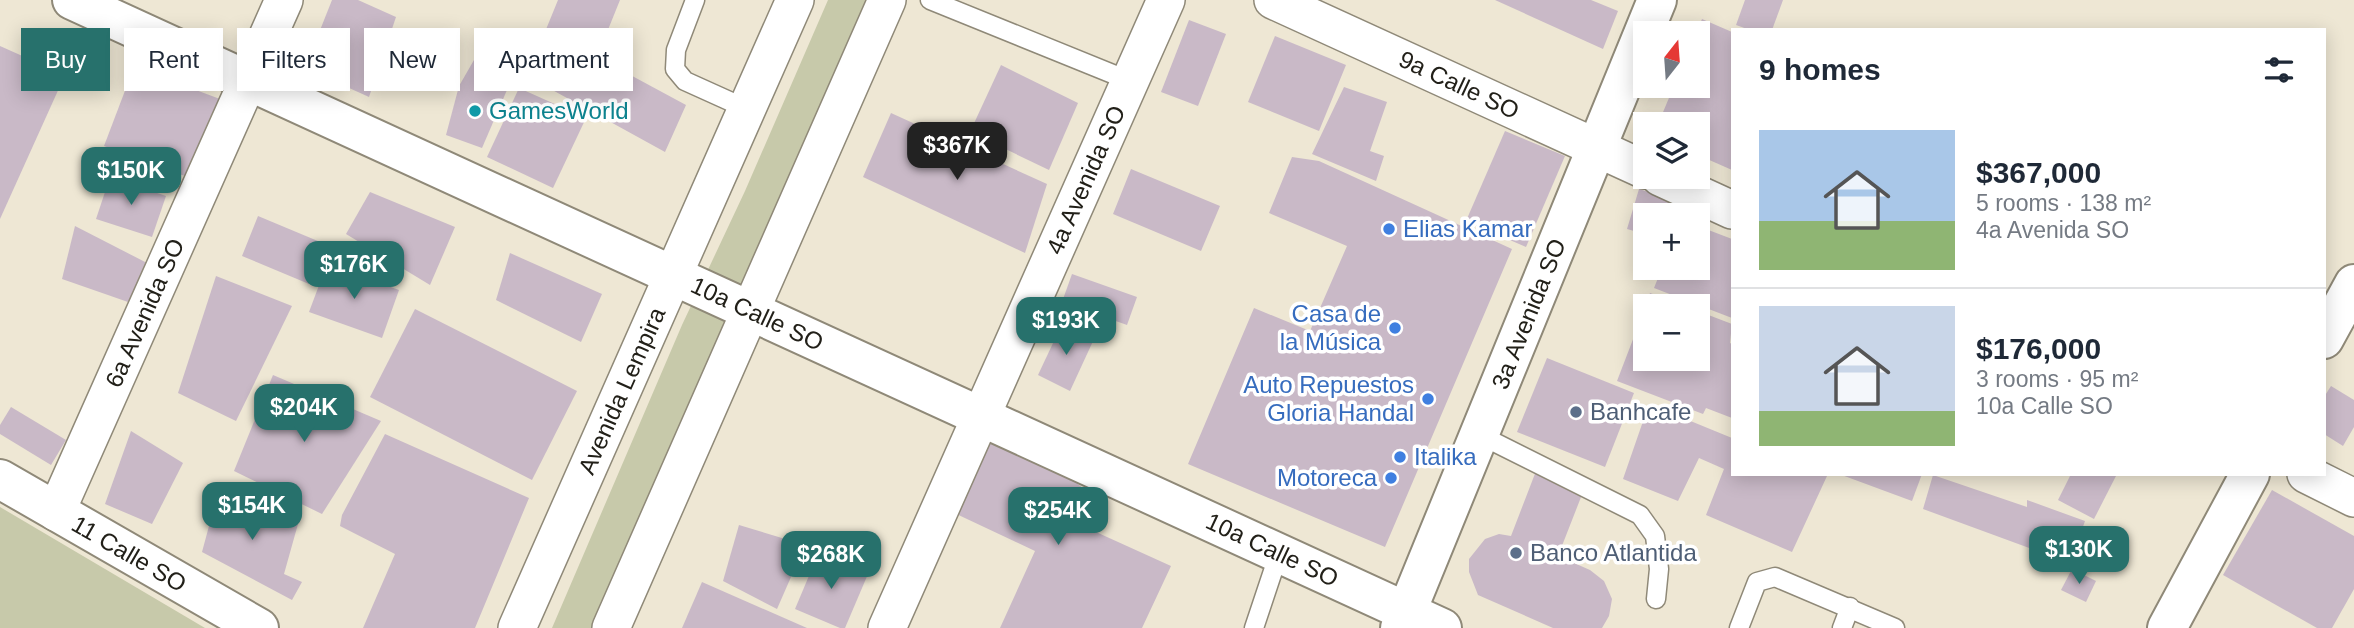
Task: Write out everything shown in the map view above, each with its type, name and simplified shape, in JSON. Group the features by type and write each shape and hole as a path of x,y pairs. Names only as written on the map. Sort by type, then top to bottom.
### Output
{"street":[{"name":"10a Calle SO","path":"72,0 237,75"},
{"name":"6a Avenida SO","path":"271,28 284,0"},
{"name":"Avenida Lempira","path":"517,628 795,0"},
{"path":"611,628 887,0"},
{"name":"4a Avenida SO","path":"887,628 1166,0"},
{"name":"9a Calle SO","path":"1273,0 1633,164"},
{"name":"3a Avenida SO","path":"1403,620 1657,0"},
{"name":"6a Avenida SO","path":"57,512 243,91"},
{"name":"10a Calle SO","path":"272,91 1279,553 1403,620 1442,628"},
{"path":"1686,189 1731,210"},
{"path":"2326,335 2354,284"},
{"path":"2167,628 2249,476"},
{"path":"2310,476 2354,498"},
{"name":"11 Calle SO","path":"0,479 259,628"}],"lane":[{"path":"695,0 676,50 675,69 685,80 747,109"},
{"path":"930,0 1130,80"},
{"path":"1480,435 1640,515 1655,536 1659,569 1656,598"},
{"path":"1254,628 1279,553"},
{"path":"1740,628 1757,582 1775,577 1895,628"},
{"path":"1842,628 1850,607"}],"green space":[{"path":"828,0 886,0 607,628 552,628 682,325 745,191"},
{"path":"0,507 205,628 0,628"}],"building":[{"path":"332,0 358,0 396,17 392,28 364,28 364,91 371,91 369,97 350,88 350,28 321,28"},
{"path":"558,0 620,0 609,28 547,28"},
{"path":"1495,0 1591,0 1618,11 1603,49"},
{"path":"1745,0 1783,0 1773,28 1744,28 1736,25"},
{"path":"1189,20 1226,34 1198,106 1161,92"},
{"path":"1710,22 1731,32 1731,170 1710,160 1710,112 1663,112 1669,98 1710,98"},
{"path":"1275,36 1346,65 1319,131 1248,102"},
{"path":"0,46 21,55 21,91 58,91 0,219"},
{"name":"GamesWorld","path":"474,60 474,91 507,91 482,148 446,135 460,84"},
{"path":"1001,65 1078,103 1049,170 970,132"},
{"path":"633,76 686,105 665,152 554,91 633,91"},
{"path":"1344,87 1387,102 1370,151 1384,156 1376,181 1312,154"},
{"path":"125,91 198,91 220,99 190,178 104,146"},
{"path":"518,91 526,91 586,118 553,188 487,157"},
{"path":"891,113 1047,184 1025,253 863,177"},
{"path":"1505,131 1565,156 1526,247 1466,221"},
{"path":"1292,157 1319,161 1512,249 1385,547 1188,464 1254,308 1310,331 1347,246 1269,213"},
{"path":"1131,169 1220,206 1201,251 1113,214"},
{"path":"110,177 166,196 152,237 96,219"},
{"path":"1639,189 1684,203 1635,203"},
{"path":"370,192 455,227 430,285 346,234"},
{"path":"1633,209 1633,231 1627,229"},
{"path":"258,216 325,244 309,284 242,256"},
{"path":"75,226 149,264 128,302 62,279"},
{"path":"1710,231 1731,239 1731,318 1710,310 1710,294 1670,294 1654,288 1657,280 1710,280"},
{"path":"510,253 602,294 581,342 496,300"},
{"path":"327,264 399,290 382,338 309,312"},
{"path":"1072,274 1137,297 1127,325 1062,302"},
{"path":"216,276 292,306 236,421 178,393"},
{"path":"415,309 577,391 532,480 370,397"},
{"path":"1710,316 1731,324 1731,418 1706,408 1703,414 1617,381 1633,339 1633,371 1710,371"},
{"path":"1062,324 1094,339 1070,391 1038,375"},
{"name":"Banhcafe","path":"1547,358 1634,393 1605,467 1517,432"},
{"path":"273,375 381,421 322,514 234,471"},
{"path":"2331,386 2354,400 2354,427 2343,446 2326,435 2326,394"},
{"path":"1649,404 1731,438 1731,476 1827,476 1792,552 1706,515 1724,469 1699,458 1678,501 1623,479"},
{"path":"11,407 66,440 51,465 0,434 0,425"},
{"path":"131,431 183,463 152,524 105,504"},
{"path":"385,434 529,498 475,628 363,628 395,554 340,526 342,515"},
{"path":"983,438 1072,479 1093,497 1096,532 1171,566 1142,628 1000,628 1035,551 950,511"},
{"name":"Banco Atlantida","path":"1536,471 1583,492 1558,556 1590,570 1604,581 1612,599 1609,616 1602,628 1553,628 1478,595 1469,572 1469,559 1485,539 1499,534 1511,536"},
{"path":"1844,476 1921,476 1912,501"},
{"path":"1933,476 1936,476 2027,507 2027,500 2085,521 2070,563 1923,509"},
{"path":"2070,476 2116,476 2094,519 2058,500"},
{"path":"219,489 298,524 284,574 302,582 292,600 202,552"},
{"path":"2272,490 2354,536 2354,589 2332,628 2317,628 2223,575"},
{"path":"739,525 805,545 777,609 723,581"},
{"path":"819,552 868,574 845,628 795,609"},
{"path":"2072,569 2096,581 2086,602 2061,590"},
{"path":"702,582 807,628 682,628"}],"place":[{"name":"GamesWorld","path":"475,111"},
{"name":"Elias Kamar","path":"1389,229"},
{"name":"Casa de la Música","path":"1395,328"},
{"name":"Auto Repuestos Gloria Handal","path":"1428,399"},
{"name":"Banhcafe","path":"1576,412"},
{"name":"Italika","path":"1400,457"},
{"name":"Motoreca","path":"1391,478"},
{"name":"Banco Atlantida","path":"1516,553"}]}
